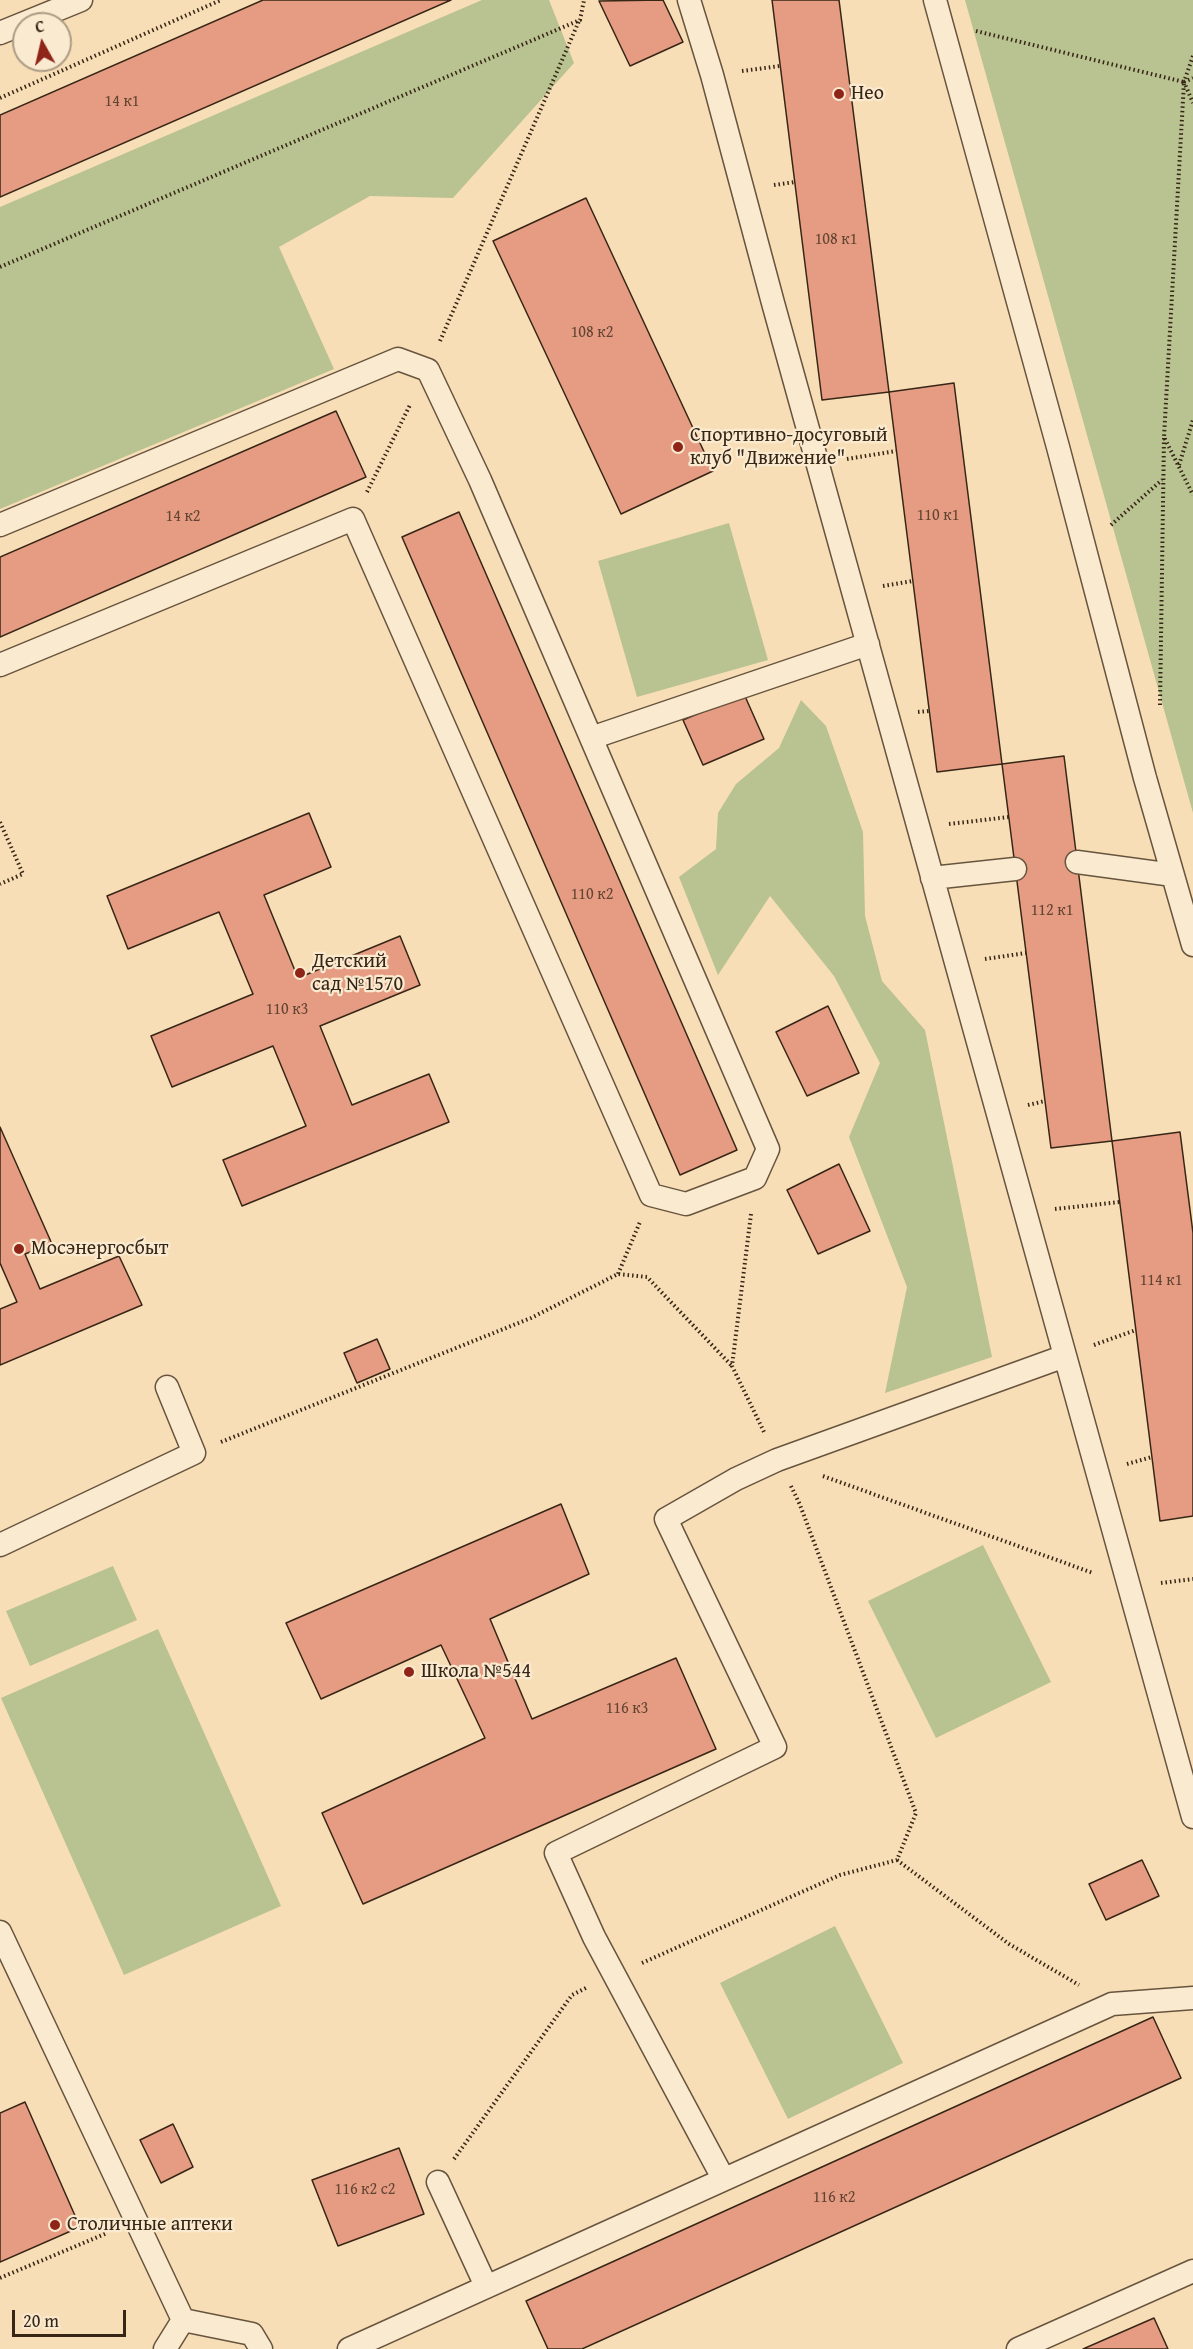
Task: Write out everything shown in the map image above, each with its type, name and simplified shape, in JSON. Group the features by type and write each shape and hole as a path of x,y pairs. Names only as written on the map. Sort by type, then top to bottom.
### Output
{"lane":[{"path":"0,33 81,0"},
{"path":"689,0 712,75 1193,1816"},
{"path":"935,0 1145,778 1193,945"},
{"path":"0,525 398,359 428,370 480,480 768,1149 755,1178 686,1204 651,1195 353,519 0,665"},
{"path":"591,738 868,644"},
{"path":"1077,862 1173,875"},
{"path":"932,878 1015,869"},
{"path":"723,2178 594,1937 556,1853 775,1748 666,1519 736,1479 777,1460 1065,1356"},
{"path":"0,1545 194,1453 168,1387"},
{"path":"0,1932 183,2320"},
{"path":"349,2349 1112,2004 1193,1998"},
{"path":"438,2182 486,2286"},
{"path":"1018,2349 1193,2271"},
{"path":"165,2349 183,2320"},
{"path":"183,2320 252,2334 261,2349"}],"path":[{"path":"0,98 221,0"},
{"path":"353,519 428,370 580,20 584,0"},
{"path":"0,267 580,20"},
{"path":"970,30 1184,82 1193,78"},
{"path":"1160,712 1164,437 1184,82 1193,56"},
{"path":"712,75 780,66"},
{"path":"1184,82 1193,103"},
{"path":"1179,466 1193,420"},
{"path":"1164,437 1193,495"},
{"path":"818,464 896,451"},
{"path":"1084,549 1162,479"},
{"path":"919,828 1009,817"},
{"path":"0,822 23,874 0,884"},
{"path":"956,963 1026,953"},
{"path":"732,1366 755,1178"},
{"path":"618,1274 651,1195"},
{"path":"1025,1212 1120,1202"},
{"path":"194,1453 531,1318 618,1274 647,1277 732,1366 800,1505 916,1813 897,1860"},
{"path":"1065,1356 1136,1330"},
{"path":"777,1460 1130,1586"},
{"path":"615,1975 840,1875 897,1860"},
{"path":"897,1860 1009,1944 1112,2004"},
{"path":"438,2182 572,1995"},
{"path":"0,2278 136,2222"}],"green space":[{"path":"482,0 549,0 574,63 453,198 370,196 279,247 334,369 0,509 0,207"},
{"path":"965,0 1193,0 1193,813"},
{"path":"729,523 768,660 637,697 598,561"},
{"path":"801,700 826,726 863,832 865,916 882,981 925,1030 992,1357 885,1393 907,1287 849,1137 880,1063 834,976 770,896 718,975 679,877 716,849 718,813 736,784 779,748"},
{"path":"983,1545 1051,1682 936,1738 868,1601"},
{"path":"113,1566 137,1620 30,1666 6,1611"},
{"path":"158,1629 281,1906 124,1975 1,1698"},
{"path":"835,1926 903,2063 788,2119 720,1983"}],"building":[{"path":"263,0 451,0 0,197 0,115"},
{"path":"663,0 683,42 630,66 599,1"},
{"path":"772,0 839,0 889,392 822,400"},
{"path":"586,198 713,471 621,514 493,241"},
{"path":"954,383 1002,764 937,772 889,392"},
{"path":"336,411 366,477 0,637 0,557"},
{"path":"459,512 737,1150 680,1175 402,537"},
{"path":"744,694 764,739 703,765 683,720"},
{"path":"1064,756 1112,1141 1051,1148 1002,764"},
{"path":"309,813 331,867 264,895 298,978 400,936 420,985 320,1026 352,1105 429,1074 449,1122 242,1206 223,1160 306,1126 273,1046 172,1087 151,1036 253,994 219,912 128,949 107,896"},
{"path":"828,1006 859,1073 807,1096 776,1032"},
{"name":"Мосэнергосбыт","path":"0,1127 52,1244 25,1254 40,1289 119,1256 142,1305 0,1365 0,1309 17,1302 0,1263"},
{"path":"1180,1132 1193,1233 1193,1516 1160,1521 1112,1141"},
{"path":"839,1164 870,1231 818,1254 787,1190"},
{"path":"377,1339 390,1369 357,1383 344,1353"},
{"path":"561,1504 589,1574 490,1619 532,1719 676,1658 716,1749 363,1904 322,1813 485,1738 441,1645 321,1699 286,1623"},
{"path":"1142,1860 1159,1896 1106,1920 1089,1884"},
{"path":"1153,2017 1181,2078 582,2349 548,2349 526,2301"},
{"path":"25,2102 80,2227 0,2262 0,2113"},
{"path":"173,2124 193,2167 161,2183 140,2140"},
{"path":"399,2148 424,2214 338,2246 312,2180"},
{"path":"1154,2318 1168,2349 1083,2349"}],"place":[{"name":"Нео","path":"839,94"},
{"name":"Спортивно-досуговый клуб \"Движение\"","path":"678,447"},
{"name":"Детский сад №1570","path":"300,973"},
{"name":"Мосэнергосбыт","path":"19,1249"},
{"name":"Школа №544","path":"409,1672"},
{"name":"Столичные аптеки","path":"55,2225"}]}
